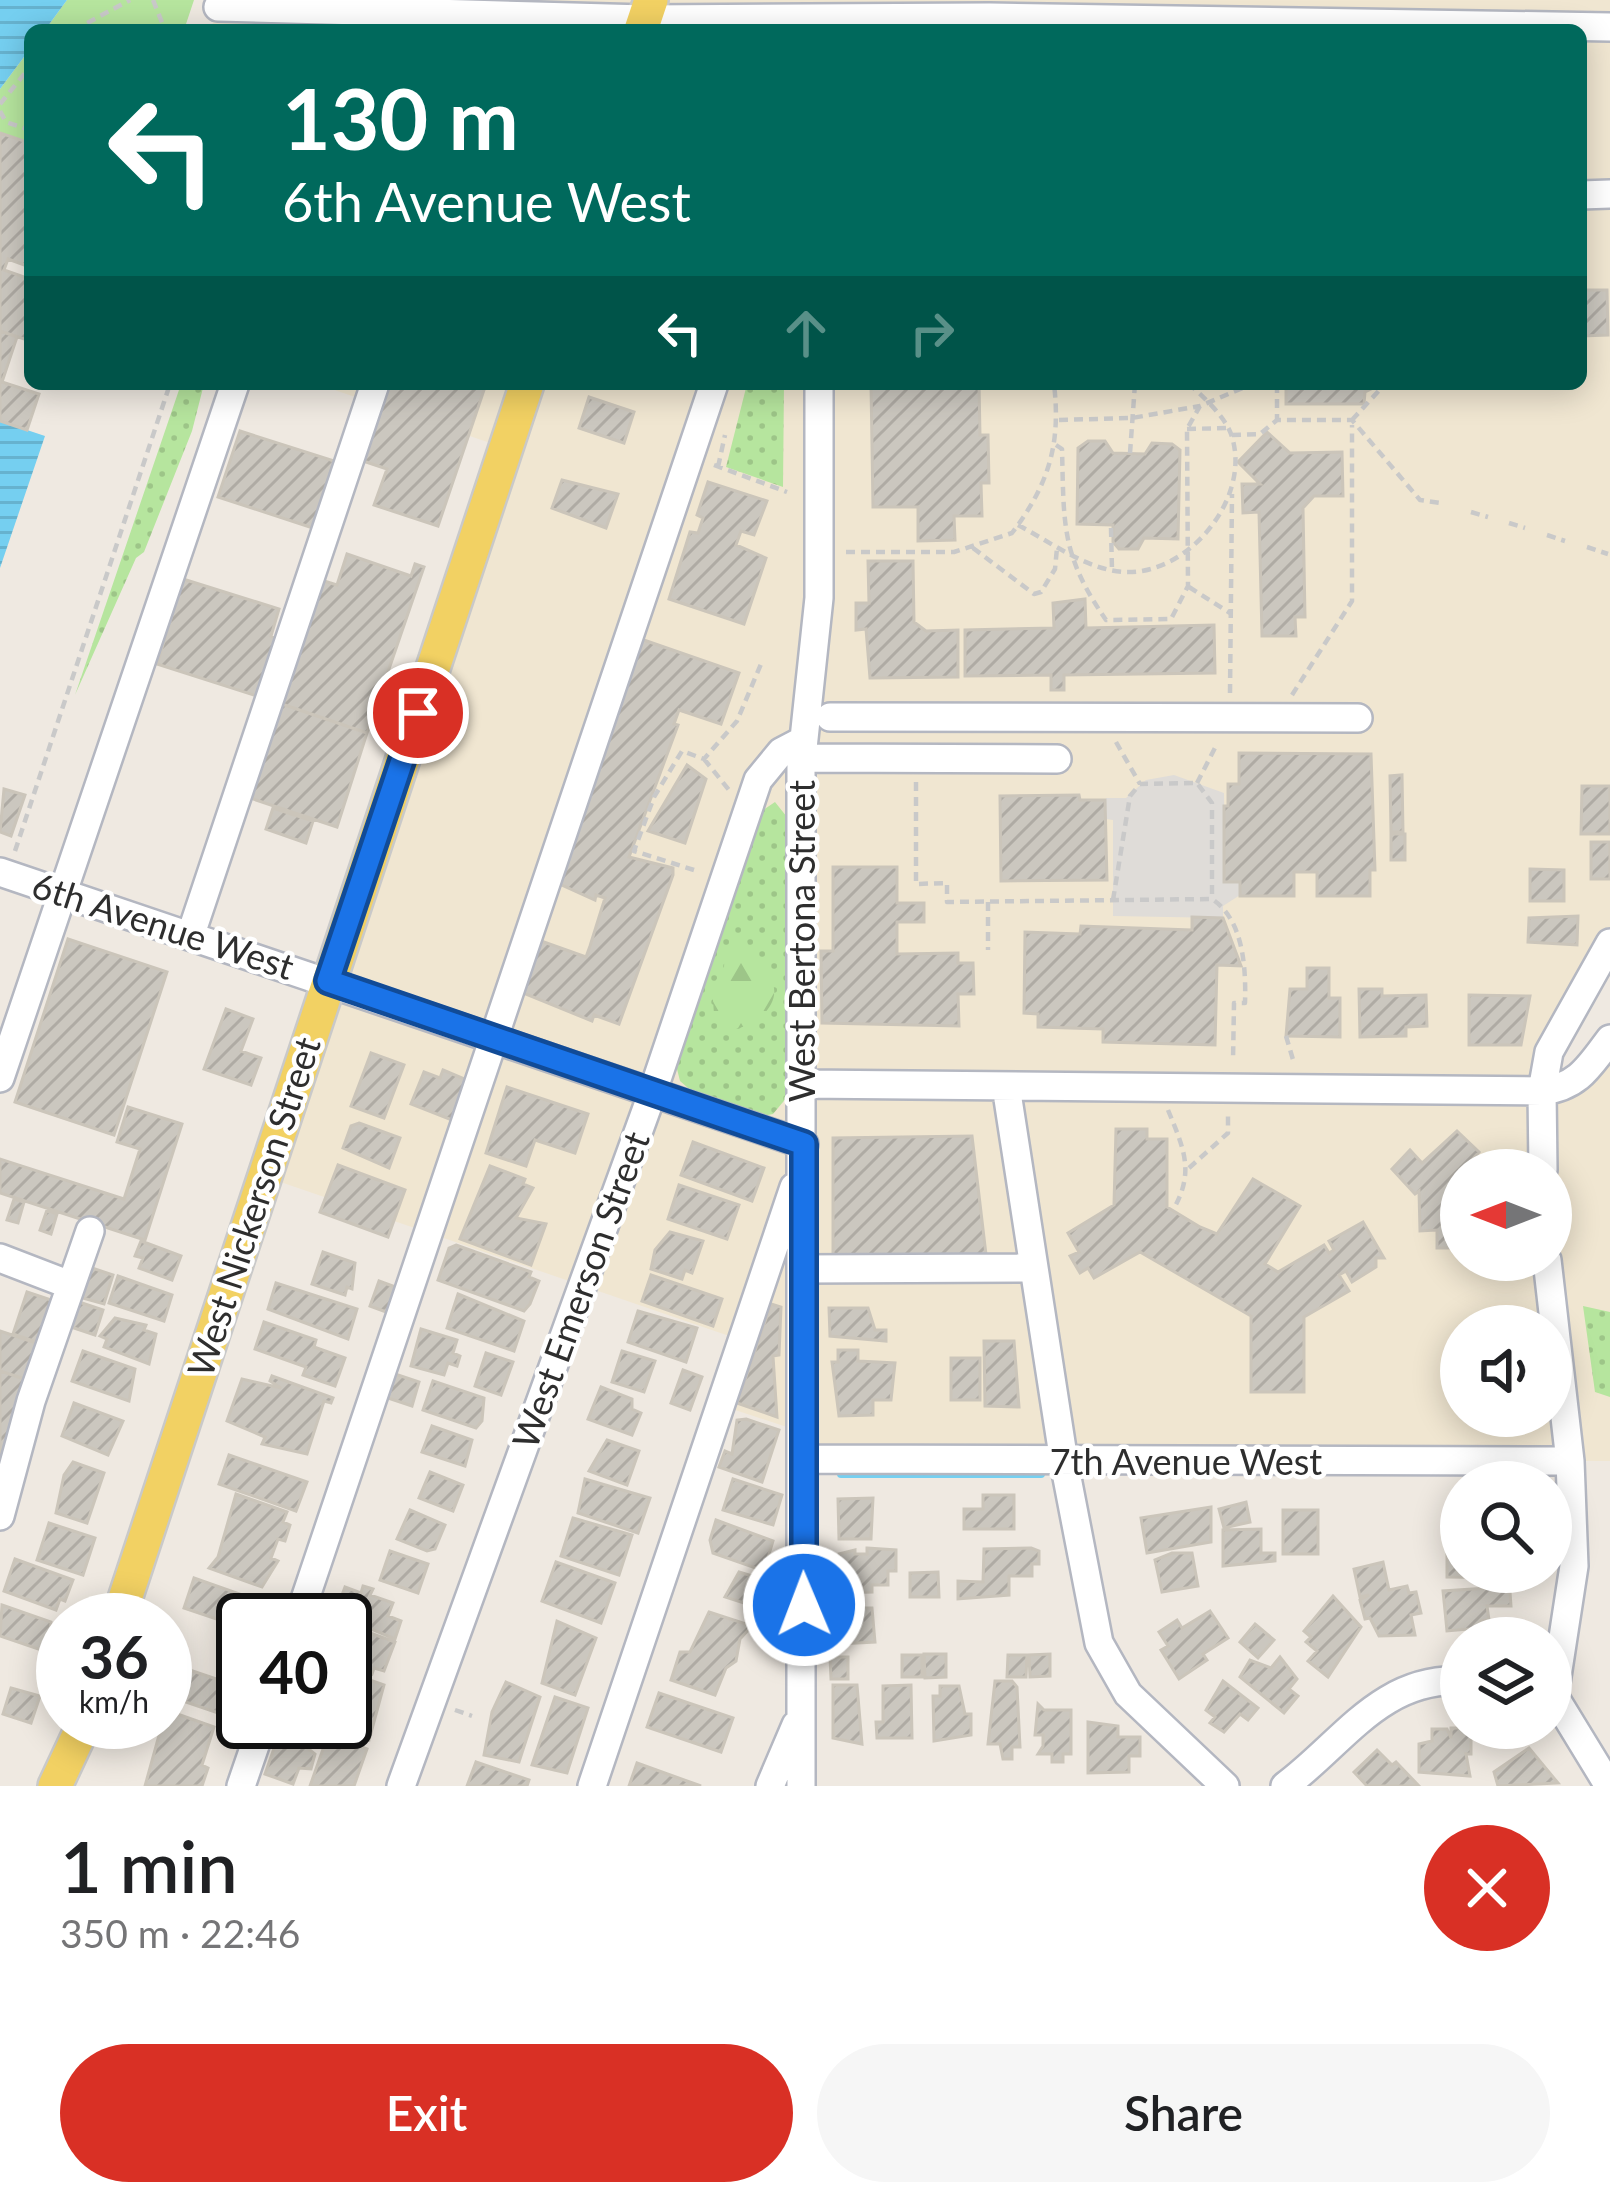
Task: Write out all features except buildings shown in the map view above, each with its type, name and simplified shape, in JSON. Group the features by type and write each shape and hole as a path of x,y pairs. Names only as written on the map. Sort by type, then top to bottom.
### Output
{"main road":[{"name":"West Nickerson Street","path":"127,1593 525,390"},
{"path":"56,1786 73,1749"}],"street":[{"path":"218,7 353,22 496,23 646,16 730,24 990,8 1165,10 1391,24"},
{"path":"1472,24 1512,14 1610,27"},
{"path":"0,1078 233,390"},
{"path":"191,934 373,390"},
{"path":"307,1593 712,390"},
{"name":"West Bertona Street","path":"801,1786 802,749 819,598 819,390"},
{"path":"830,717 1226,725 1277,718 1358,718"},
{"path":"802,749 907,757 1057,759"},
{"name":"West Emerson Street","path":"400,1786 652,1094 758,780 781,752 802,749"},
{"name":"6th Avenue West","path":"0,872 497,1037 803,1153"},
{"path":"1543,1149 1542,1090 1549,1052 1610,943"},
{"path":"803,1084 1563,1089 1580,1079 1610,1040"},
{"path":"1006,1086 1064,1462 1100,1643 1138,1706 1225,1786"},
{"path":"592,1786 803,1153"},
{"path":"0,1516 90,1231"},
{"path":"0,1258 70,1285"},
{"path":"802,1269 1032,1268"},
{"path":"1549,1281 1570,1461"},
{"name":"7th Avenue West","path":"802,1459 1440,1461"},
{"path":"1572,1514 1572,1578"},
{"path":"1285,1786 1316,1765 1364,1712 1401,1691 1440,1684"},
{"path":"770,1786 803,1710"},
{"path":"1572,1727 1609,1786"},
{"path":"242,1786 254,1749"}],"path":[{"path":"85,24 130,0"},
{"path":"24,76 0,108 6,122 24,128"},
{"path":"16,848 168,390"},
{"path":"847,552 973,548 1018,525 1041,490 1056,445 1055,390"},
{"path":"1130,453 1134,390"},
{"path":"1194,390 1229,432 1232,489 1226,725 1197,783"},
{"path":"1058,420 1132,418 1204,405 1238,390"},
{"path":"1276,390 1276,420"},
{"path":"1277,718 1352,601 1352,422 1380,390"},
{"path":"1018,525 1067,552 1106,620 1171,619 1188,586 1187,429 1204,405"},
{"path":"1187,429 1260,434 1276,420 1352,422 1420,500 1440,503"},
{"path":"1056,445 1062,449 1067,552"},
{"path":"725,470 787,492"},
{"path":"1067,552 1112,569 1156,568 1203,537 1232,489"},
{"path":"1471,512 1488,517"},
{"path":"1509,524 1526,529"},
{"path":"1111,528 1112,569"},
{"path":"1547,535 1565,541"},
{"path":"973,548 1034,594 1042,592 1054,569 1058,544"},
{"path":"1587,547 1608,554"},
{"path":"1188,586 1230,613"},
{"path":"704,759 736,722 761,664"},
{"path":"694,870 634,851 654,797 682,751 704,759 729,790"},
{"path":"1122,756 1140,784"},
{"path":"907,757 916,766 916,884 946,884 946,902 1212,899 1222,906 1246,957 1245,1003 1234,1003 1233,1068"},
{"path":"1140,784 1197,783"},
{"path":"1197,783 1212,803 1212,899"},
{"path":"1113,900 1122,871 1124,820 1140,784"},
{"path":"988,902 988,950"},
{"path":"1286,1036 1297,1069"},
{"path":"1166,1105 1189,1168 1186,1187 1173,1210"},
{"path":"1189,1168 1228,1133 1228,1105"}],"shaded area":[{"path":"222,0 1610,0 1610,943 1542,1090 1610,1039 1610,1461 802,1459 802,1432 720,1405 741,1340 263,1176 505,448 335,390 1587,390 1587,24 212,24"},
{"path":"1174,775 1224,793 1225,881 1240,882 1240,895 1223,906 1223,918 1113,916 1113,820 1106,819 1106,798 1126,798 1146,780"}],"green space":[{"path":"67,0 194,0 186,24 49,24"},
{"path":"24,57 24,141 0,133 0,89"},
{"path":"179,390 202,390 192,431 144,552 136,558 75,695"},
{"path":"745,390 784,390 783,487 726,467"},
{"path":"775,802 787,817 788,1096 773,1114 763,1116 688,1088 680,1081 676,1065 753,827 760,812"},
{"path":"747,942 756,967 773,984 774,994 765,1013 734,1029 714,1014 712,987 724,967 725,947"},
{"path":"1583,1306 1610,1312 1610,1397 1595,1392"}],"water":[{"path":"0,0 67,0 49,24 24,24 24,57 0,89"},
{"path":"0,331 17,337 2,381 39,394 27,430 45,436 0,568"}],"waterway":[{"path":"841,1474 1041,1474"}],"route":[{"path":"418,713 328,981 804,1144 804,1605"}]}
